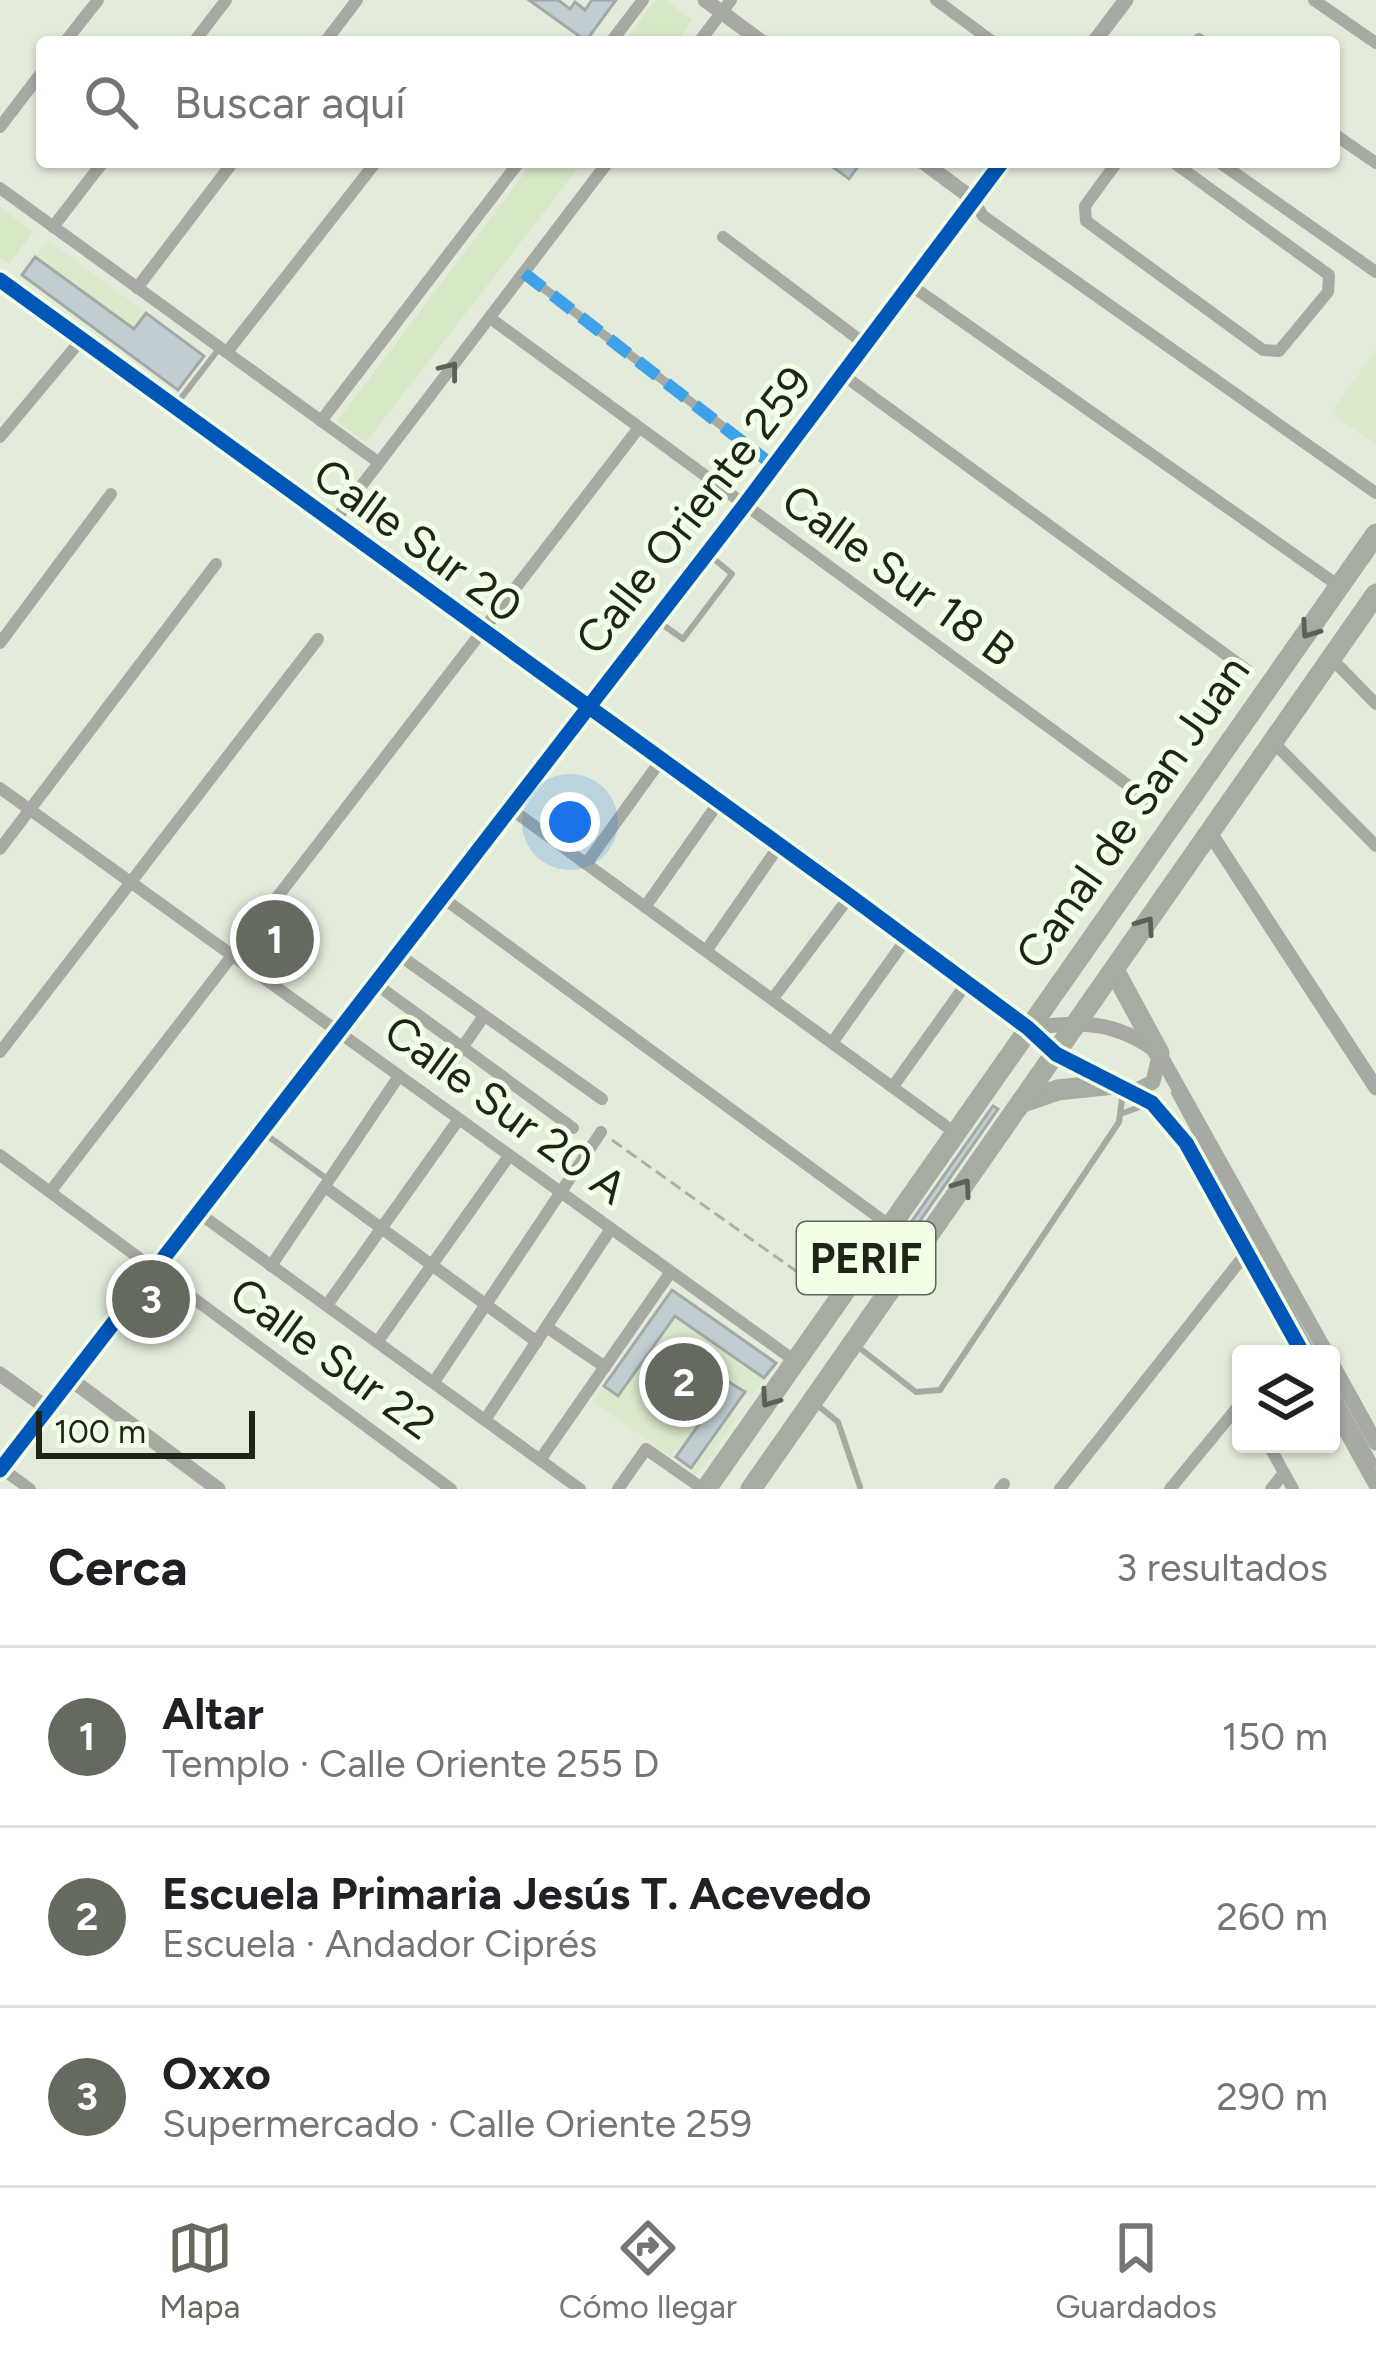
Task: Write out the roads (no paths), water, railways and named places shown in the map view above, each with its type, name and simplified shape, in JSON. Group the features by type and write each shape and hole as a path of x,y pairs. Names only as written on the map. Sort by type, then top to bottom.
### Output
{"main road":[{"name":"Canal de San Juan","path":"704,1489 1376,534"},
{"name":"Canal de San Juan","path":"751,1489 1376,594"},
{"path":"1114,970 1159,1053"},
{"path":"1022,1102 1058,1090 1124,1088"}],"street":[{"path":"70,36 98,0"},
{"path":"199,36 226,0"},
{"path":"330,36 358,0"},
{"path":"616,36 643,0"},
{"path":"705,0 726,6 756,36"},
{"path":"936,0 985,36"},
{"path":"1099,36 1126,0"},
{"path":"1314,0 1376,43"},
{"path":"704,36 726,6"},
{"path":"0,127 36,80"},
{"path":"1340,138 1376,163"},
{"path":"53,227 98,168"},
{"path":"137,288 228,168"},
{"path":"224,349 371,168"},
{"path":"321,421 514,168"},
{"path":"333,523 603,168"},
{"path":"931,168 974,200 983,216 1376,494"},
{"name":"Calle Oriente 259","path":"1,1469 377,985 998,168"},
{"path":"1113,168 1085,206 1085,220 1263,350 1284,347 1331,280 1182,168"},
{"path":"1228,168 1376,272"},
{"name":"Calle Sur 20","path":"0,188 378,462"},
{"path":"1255,219 1272,199"},
{"path":"723,237 866,344"},
{"path":"524,273 774,466"},
{"name":"Calle Sur 20","path":"0,280 850,896 1056,1054 1152,1103"},
{"path":"909,284 1339,586"},
{"name":"Calle Sur 18 B","path":"490,318 1151,802"},
{"path":"0,437 81,340"},
{"path":"843,375 1247,670"},
{"path":"50,1192 638,429"},
{"path":"0,643 111,494"},
{"path":"0,849 216,564"},
{"path":"0,1052 318,639"},
{"path":"1331,658 1376,704"},
{"path":"1273,742 1376,845"},
{"path":"586,864 661,760"},
{"name":"Calle Sur 20 A","path":"0,788 795,1361"},
{"path":"645,907 719,802"},
{"path":"511,809 834,1040 954,1132"},
{"path":"1210,832 1376,1088"},
{"path":"706,951 779,846"},
{"path":"774,997 850,896"},
{"path":"443,898 889,1225"},
{"path":"834,1040 906,939"},
{"path":"399,955 602,1100"},
{"path":"894,1085 966,984"},
{"path":"377,985 573,1128"},
{"path":"443,1076 484,1016"},
{"path":"1028,1028 1079,1021 1119,1028 1159,1053 1322,1345"},
{"path":"1124,1088 1153,1082 1159,1053"},
{"path":"271,1266 399,1076"},
{"path":"1152,1103 1175,1125 1298,1345"},
{"path":"327,1305 459,1119"},
{"path":"434,1382 601,1132"},
{"name":"Calle Sur 22","path":"0,1155 451,1489"},
{"path":"377,1341 509,1156"},
{"path":"327,1184 378,1228 537,1342"},
{"path":"200,1214 580,1489"},
{"path":"485,1420 610,1230"},
{"path":"1060,1489 1247,1252"},
{"path":"540,1460 670,1273"},
{"path":"548,1328 605,1366"},
{"path":"0,1374 46,1408"},
{"path":"69,1378 218,1489"},
{"path":"1340,1378 1376,1443"},
{"path":"1170,1489 1232,1414"},
{"path":"1340,1421 1372,1480"},
{"path":"618,1489 646,1449 704,1489"},
{"path":"1273,1453 1293,1489"},
{"path":"1,1469 30,1489"},
{"path":"1271,1489 1284,1473"}],"lane":[{"path":"174,408 224,349"},
{"path":"656,620 683,639 708,607 732,574 706,553"},
{"path":"1159,1053 1181,1114 1309,1345"},
{"path":"855,1343 916,1392 940,1390 1123,1113 1124,1088"},
{"path":"1123,1113 1152,1103 1181,1114"},
{"path":"262,1132 327,1184"},
{"path":"813,1402 838,1422 860,1487"},
{"path":"1340,1405 1372,1480"}],"place":[{"name":"Altar","path":"275,939"},
{"name":"Oxxo","path":"151,1299"},
{"name":"Escuela Primaria Jesús T. Acevedo","path":"684,1382"}]}
